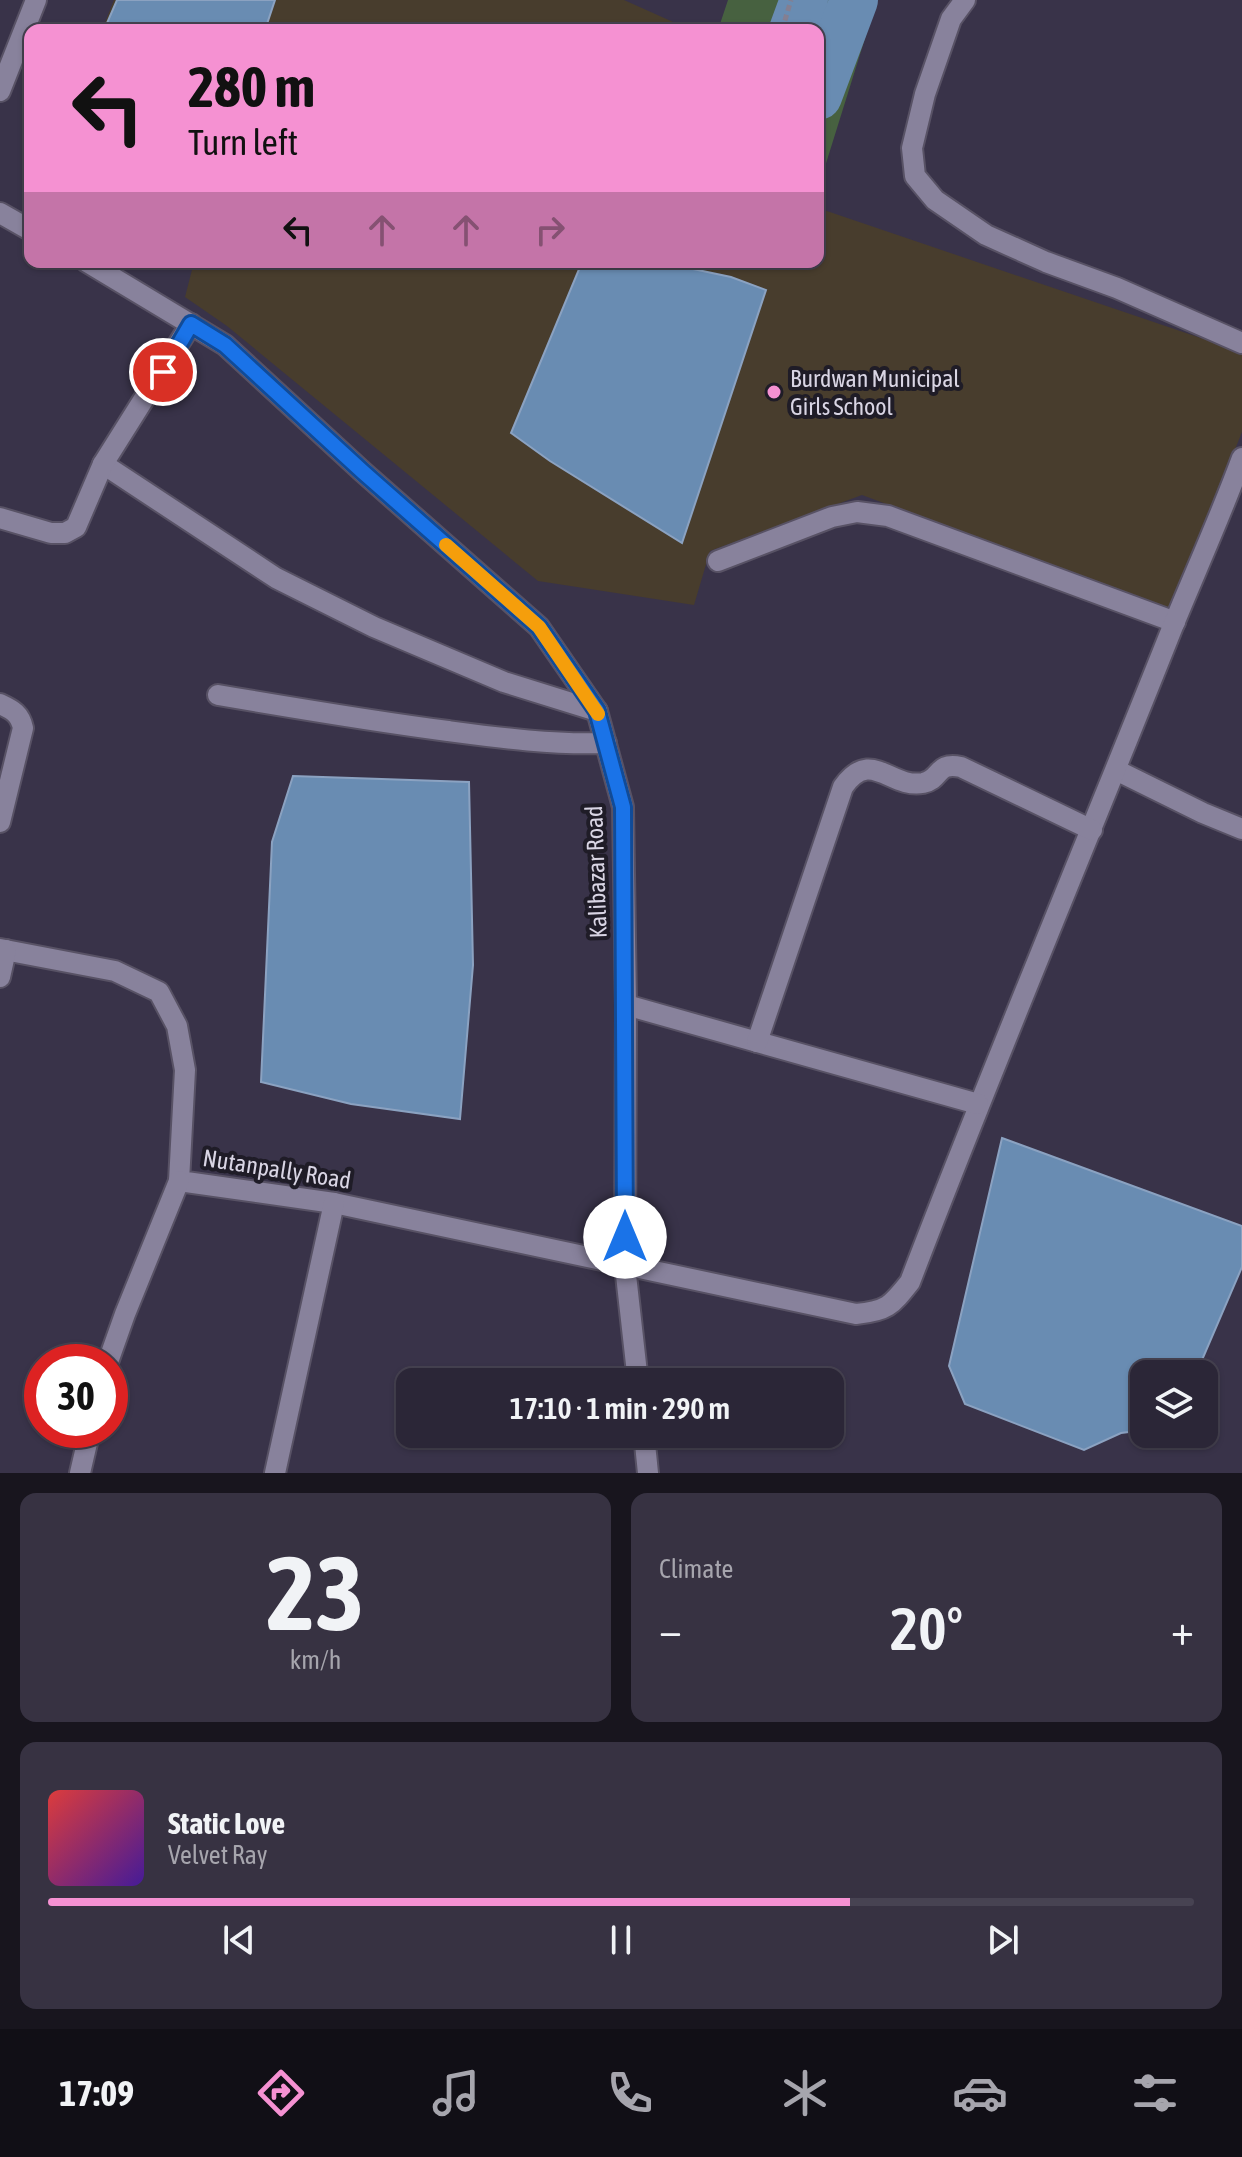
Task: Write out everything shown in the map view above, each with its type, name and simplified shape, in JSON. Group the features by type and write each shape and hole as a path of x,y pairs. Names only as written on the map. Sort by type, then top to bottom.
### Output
{"street":[{"path":"27,24 36,0"},
{"path":"965,0 951,19 925,94 912,148 915,176 935,200 986,235 1242,343"},
{"path":"0,91 24,30"},
{"path":"0,213 24,227"},
{"name":"Kalibazar Road","path":"97,268 225,345 539,627 597,711 623,807 625,1266 636,1368"},
{"path":"0,518 51,533 65,533 76,527 103,464 191,324"},
{"name":"Nutanpally Road","path":"3,949 115,971 159,992 177,1026 185,1070 179,1181 334,1203 856,1314 881,1312 910,1282 978,1104 1216,529 1242,458"},
{"path":"103,464 276,578 374,627 504,682 597,711"},
{"path":"718,561 832,517 857,512 900,520 1175,622"},
{"path":"218,695 362,720 513,740 560,745 606,743"},
{"path":"0,704 13,709 21,718 23,728 0,822"},
{"path":"757,1042 843,787 853,773 864,769 924,783 940,768 951,765 961,767 1092,830"},
{"path":"1116,770 1242,829"},
{"path":"0,977 3,949"},
{"path":"626,1005 978,1104"},
{"path":"114,1344 179,1181"},
{"path":"275,1473 334,1203"},
{"path":"80,1473 86,1448"},
{"path":"645,1448 648,1473"}],"path":[{"path":"784,24 791,0"}],"shaded area":[{"path":"114,0 624,0 678,24 104,24"},
{"name":"Burdwan Municipal Girls School","path":"824,210 1242,352 1242,432 1171,609 862,495 710,551 694,605 538,581 227,326 185,297 192,268 824,268"}],"green space":[{"path":"728,0 877,0 824,170 824,24 720,24"}],"water":[{"path":"117,0 275,0 267,24 107,24"},
{"path":"580,268 688,268 731,277 766,290 682,543 550,461 511,433"},
{"path":"293,776 469,782 473,965 460,1119 351,1104 261,1082 272,842"},
{"path":"1002,1138 1242,1226 1242,1267 1202,1360 1130,1360 1130,1432 1084,1450 965,1404 949,1366"}],"waterway":[{"path":"795,24 804,0"},
{"path":"824,80 854,0"}],"slow traffic":[{"path":"446,545 539,627 598,714"}],"place":[{"name":"Burdwan Municipal Girls School","path":"774,392"}],"route":[{"path":"163,372 191,324 225,345 539,627 597,711 623,807 625,1237"}]}
